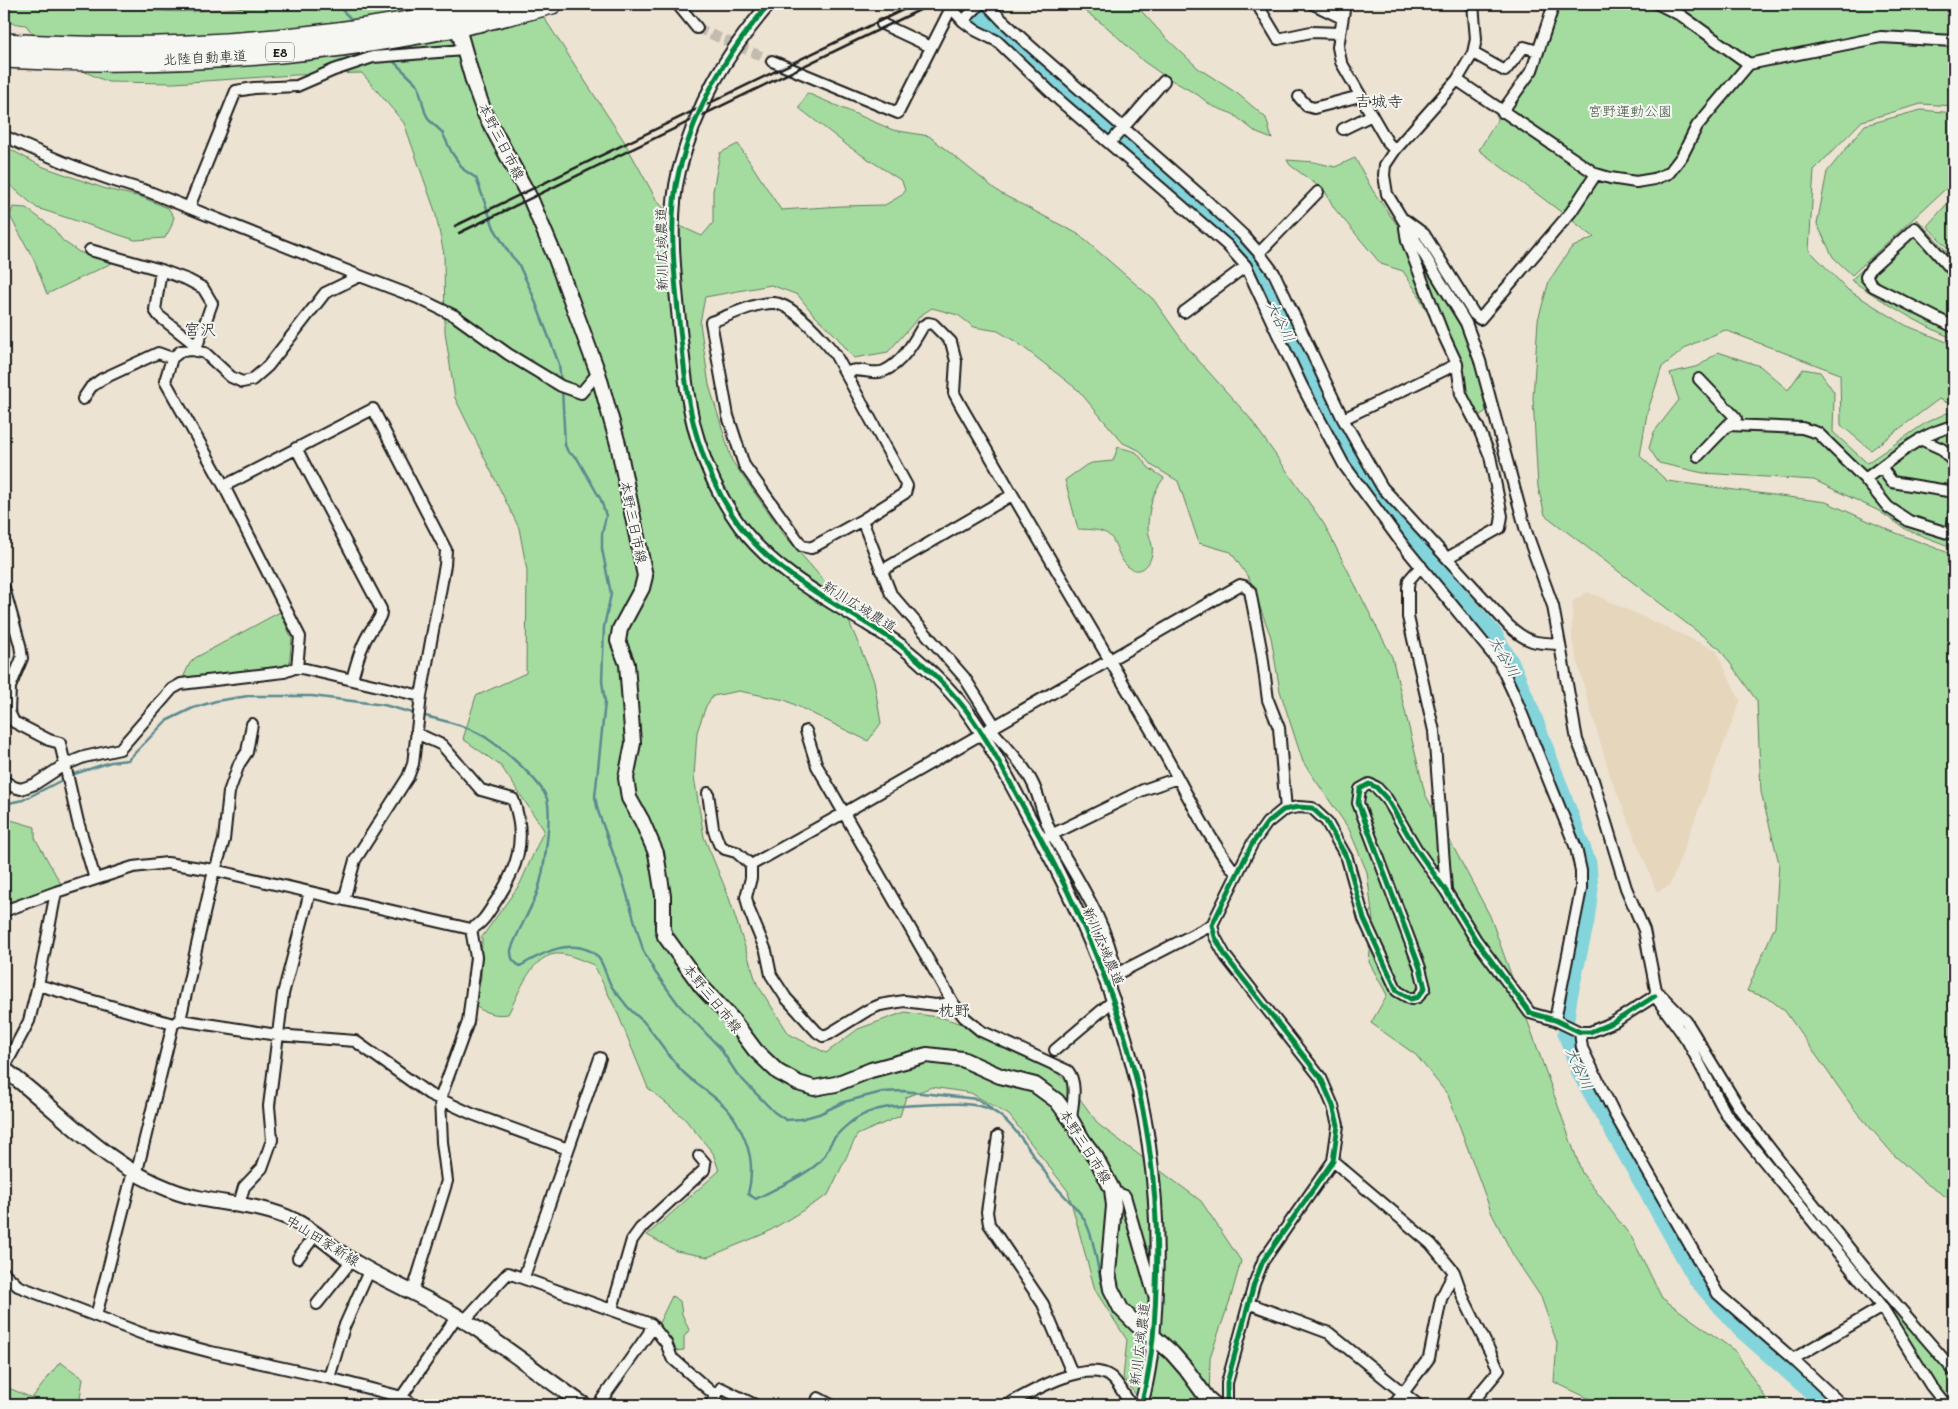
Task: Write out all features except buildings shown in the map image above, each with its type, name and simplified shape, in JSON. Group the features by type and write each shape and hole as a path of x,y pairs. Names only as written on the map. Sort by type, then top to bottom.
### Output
{"highway":[{"name":"北陸自動車道","path":"4,43 118,46 185,45 255,40 393,23 491,4"},
{"name":"北陸自動車道","path":"4,58 122,60 182,59 265,54 394,38 552,4"}],"main road":[{"name":"本野三日市線","path":"460,35 485,114 531,200 556,260 598,373 618,444 645,576 642,588 620,629 618,641 627,664 633,743 626,778 629,798 642,821 656,853 663,896 666,936 701,986 731,1018 754,1050 778,1072 798,1083 814,1088 836,1084 871,1070 927,1055 962,1059 1000,1076 1035,1085 1057,1101 1105,1173 1112,1191 1114,1206 1108,1273 1111,1289 1121,1309 1137,1325 1154,1337 1186,1369 1207,1398 1215,1405"},
{"name":"中山田家新線","path":"4,1069 104,1152 134,1172 172,1191 204,1199 270,1210 285,1215 303,1225 352,1260 413,1291 461,1319 584,1405"}],"street":[{"name":"新川広域農道","path":"769,4 744,34 713,80 692,128 678,176 674,216 674,269 684,374 697,439 715,485 740,526 765,552 796,579 898,643 930,671 989,729 1047,837 1074,904 1112,977 1114,1000 1130,1047 1146,1116 1156,1203 1158,1255 1154,1337 1141,1405"},
{"path":"963,21 980,4"},
{"path":"987,4 1002,20 1123,128 1207,200 1243,235 1274,273 1343,419 1382,487 1475,587 1508,626 1520,636 1536,643 1560,644"},
{"path":"1257,4 1278,39 1311,32 1340,33"},
{"path":"1313,4 1342,18"},
{"path":"1345,4 1338,47 1341,62 1388,143 1395,150"},
{"path":"1473,4 1476,39 1473,53 1466,68 1457,80 1395,150 1385,165 1384,175 1387,194 1466,324 1480,361 1526,531 1553,606 1577,740 1593,780 1626,888 1644,930 1656,993 1687,1040 1726,1114 1882,1306 1931,1386 1946,1405"},
{"path":"1502,112 1532,70 1554,4"},
{"path":"1658,4 1682,16 1749,64"},
{"path":"679,6 697,28"},
{"path":"772,61 898,113 949,6 963,21 975,30 997,41 1059,100 1227,245 1246,266 1302,386 1344,465 1380,515 1499,662 1513,692 1576,848 1581,871 1581,889 1555,1020"},
{"path":"882,24 930,47"},
{"path":"1457,80 1596,174 1636,182 1654,179 1668,172 1682,156 1697,126 1749,64 1881,37 1954,41"},
{"path":"1473,53 1505,71 1524,47 1538,51"},
{"path":"189,207 236,91 254,88 297,86 334,70 374,57 464,50"},
{"path":"1110,143 1164,81"},
{"path":"1299,97 1307,106 1314,108 1360,96"},
{"path":"1343,130 1372,115"},
{"path":"4,136 67,165 112,182 147,191 410,295 454,316 508,354 561,386 580,393 598,373"},
{"path":"1403,220 1424,234 1474,314 1480,319 1571,212 1596,174"},
{"path":"1259,253 1318,192"},
{"path":"1403,220 1407,241 1443,334 1457,364 1462,394 1490,456 1502,516 1500,528 1447,558"},
{"path":"1954,272 1915,228 1871,268 1866,277 1873,286 1954,328"},
{"path":"90,250 161,270 203,288 212,303 196,349"},
{"path":"1184,312 1246,266"},
{"path":"161,270 155,310 159,316 196,349 205,353 231,377 242,382 252,380 268,366 325,293 360,276"},
{"path":"775,303 790,308 825,341 846,374 907,486 905,494 811,548 802,546 744,465 728,416 711,322 756,306 775,303"},
{"path":"846,374 849,371 855,370 876,373 883,371 902,357 923,326 928,322 933,324 951,342 956,361 954,392 1210,836 1237,875"},
{"path":"196,349 181,351 172,358 166,381 224,486 300,637 298,667"},
{"path":"83,399 91,387 102,380 158,353 172,358"},
{"path":"1343,419 1457,364"},
{"path":"1698,456 1736,418 1699,379"},
{"path":"224,486 373,408 446,550 445,566 421,696 413,764 408,777 355,860 344,900"},
{"path":"1728,425 1802,428 1818,434 1865,479 1888,508 1908,521 1953,535 1954,514"},
{"path":"1865,479 1920,439 1937,430 1954,426"},
{"path":"1920,439 1942,449 1954,463"},
{"path":"296,448 381,609 382,616 371,629 352,679"},
{"path":"1881,467 1892,482 1954,492"},
{"path":"881,571 1012,495"},
{"path":"862,520 890,594 964,677 989,729 1023,766 1034,785 1047,837 1143,790 1178,778"},
{"path":"1421,566 1410,580 1408,588 1408,616 1434,731 1446,891"},
{"path":"751,865 1240,585 1250,591 1262,654 1268,700 1279,728 1286,810"},
{"path":"4,588 22,658 10,687 9,712 14,722 49,740 60,743 78,822 95,879"},
{"path":"4,781 22,789 35,784 64,766 84,757 120,749 172,689 181,684 284,672 298,667 421,696"},
{"path":"96,1316 134,1172 138,1167 214,870 224,840 229,792 239,764 247,752 252,724"},
{"path":"806,731 817,766 953,1003 964,1017 981,1031 1068,1071 1072,1076 1074,1087 1071,1120"},
{"path":"4,911 133,867 167,863 214,870 471,929 480,925 509,882 520,850 516,808 513,799 482,790 442,745 416,734"},
{"path":"1112,977 1212,925 1252,844 1266,823 1286,810 1298,807 1312,808 1326,821 1347,858 1364,919 1397,991 1411,999 1418,997 1425,988 1420,968 1358,803 1360,789 1369,784 1376,787 1387,799 1417,850 1446,891 1476,940 1530,1012 1555,1020 1580,1032 1590,1032 1614,1022 1656,993"},
{"path":"708,793 713,828 719,844 725,849 736,852 751,865 751,878 746,897 749,910 761,937 772,975 786,998 818,1032 823,1036 829,1034 868,1010 880,1005 904,1001 935,1005 953,1003"},
{"path":"4,1069 29,1021 56,892"},
{"path":"239,1204 244,1187 262,1168 272,1140 269,1106 284,994 310,892"},
{"path":"1212,925 1214,937 1226,957 1321,1078 1333,1106 1338,1125 1334,1161 1263,1261 1248,1303 1227,1384 1227,1405"},
{"path":"413,1291 447,1181 442,1142 440,1099 468,1022 476,958 471,929"},
{"path":"38,985 176,1022 278,1034 355,1040 430,1094 472,1114 568,1149"},
{"path":"1656,993 1686,1021 1741,1111 1782,1164 1864,1266 1954,1371"},
{"path":"1055,1050 1114,1000"},
{"path":"1580,1032 1582,1048 1614,1113 1718,1294 1793,1359 1842,1405"},
{"path":"524,1277 600,1058"},
{"path":"998,1136 987,1212 989,1224 1043,1304 1072,1374"},
{"path":"612,1309 632,1240 640,1230 704,1170 705,1162 699,1156"},
{"path":"1334,1161 1431,1244 1454,1272 1463,1296 1499,1370 1470,1405"},
{"path":"1112,1191 1125,1196 1156,1303"},
{"path":"298,1258 316,1234"},
{"path":"317,1304 352,1260"},
{"path":"329,1378 344,1327 370,1269"},
{"path":"399,1401 461,1319 508,1272 652,1324 666,1343 672,1358 716,1396"},
{"path":"1394,1405 1429,1358 1441,1299 1454,1272"},
{"path":"4,1273 18,1286 142,1334 185,1346 329,1378 414,1405"},
{"path":"1248,1303 1329,1333 1418,1405"},
{"path":"1793,1359 1882,1306"},
{"path":"598,1405 649,1333 652,1324"},
{"path":"1007,1405 1039,1387 1072,1374 1099,1372 1111,1377 1131,1405"},
{"path":"710,1405 721,1388 755,1405"},
{"path":"816,1405 818,1398 831,1405"}],"shaded area":[{"path":"1588,592 1716,650 1740,701 1670,885 1657,892 1611,778 1572,639 1573,601"}],"green space":[{"path":"4,4 131,4 156,11 176,12 219,10 269,4 532,4 539,10 624,141 657,201 682,227 702,236 713,223 713,191 720,153 738,144 781,210 885,205 902,195 905,191 902,181 848,146 799,108 807,93 893,130 929,136 1000,193 1078,234 1153,299 1190,351 1249,417 1324,524 1392,657 1425,794 1490,916 1582,1173 1632,1238 1662,1298 1735,1351 1770,1405 1603,1405 1554,1382 1557,1343 1541,1297 1513,1255 1492,1214 1448,1095 1416,1055 1371,1023 1387,995 1369,962 1373,921 1367,872 1349,829 1303,762 1280,691 1271,637 1250,580 1231,552 1199,543 1178,481 1151,465 1139,450 1123,443 1078,390 1018,343 998,331 974,327 958,315 932,308 921,315 888,352 854,358 798,295 771,285 705,297 700,323 709,385 732,461 785,536 839,598 874,681 881,723 868,741 785,700 739,691 713,696 706,706 697,732 694,777 704,837 728,895 757,984 789,1034 826,1053 858,1029 905,1012 943,1018 982,1030 1043,1060 1069,1084 1099,1125 1201,1201 1241,1261 1230,1300 1210,1357 1209,1405 1144,1405 1123,1378 1127,1340 1095,1290 1068,1191 1009,1115 971,1093 932,1087 906,1097 900,1116 857,1135 828,1195 766,1233 708,1257 676,1251 647,1235 719,1171 713,1153 684,1118 648,1088 618,1014 594,965 574,957 561,954 551,955 542,959 534,966 522,985 508,1014 490,1013 474,1005 481,977 482,937 520,884 544,830 501,766 463,739 476,696 526,673 527,571 519,528 455,398 445,332 444,254 435,211 404,123 362,73 294,75 174,83 108,82 49,56 26,25 4,22"},
{"path":"1075,4 1135,4 1164,36 1198,68 1238,94 1266,118 1272,139 1257,133 1233,114 1212,106 1198,95 1166,77 1143,61 1107,27"},
{"name":"宮野運動公園","path":"1554,4 1954,4 1954,106 1921,104 1862,121 1814,170 1809,250 1848,290 1905,325 1954,345 1954,406 1939,399 1871,450 1841,425 1840,374 1725,330 1688,346 1662,367 1647,413 1640,456 1667,481 1826,502 1891,531 1954,555 1954,1202 1924,1182 1894,1155 1854,1109 1785,1011 1768,998 1747,991 1775,926 1779,863 1761,792 1757,701 1720,649 1545,515 1538,487 1533,398 1538,320 1549,281 1571,248 1594,237 1479,150 1502,112 1532,70"},
{"path":"1921,110 1954,113 1954,181 1852,275 1833,257 1817,224 1827,172 1865,125"},
{"path":"4,144 6,147 41,166 106,189 141,197 168,208 174,217 171,227 165,238 135,240 37,208 4,180"},
{"path":"1355,158 1373,191 1422,260 1460,325 1475,356 1486,411 1479,416 1418,294 1403,271 1381,264 1334,208 1325,191 1290,165 1287,160 1314,162 1335,167"},
{"path":"1954,196 1954,255 1927,226"},
{"path":"13,207 26,208 53,228 63,241 79,252 112,263 47,294 34,260 10,216"},
{"path":"1917,219 1954,259 1954,339 1901,312 1851,280"},
{"path":"1718,352 1760,366 1788,390 1803,369 1820,372 1834,392 1833,432 1867,463 1927,422 1947,413 1954,415 1954,548 1907,530 1879,511 1814,480 1703,473 1659,463 1649,448 1654,432 1679,400 1670,373 1699,366"},
{"path":"1118,447 1136,452 1149,468 1164,478 1154,495 1149,514 1148,528 1152,554 1147,565 1140,570 1131,569 1127,566 1113,540 1106,533 1097,530 1078,529 1065,480 1092,463 1113,461"},
{"path":"280,612 292,639 289,665 182,680 190,663 195,658"},
{"path":"4,818 35,827 35,838 61,884 4,908"},
{"path":"672,1296 680,1301 682,1314 689,1330 684,1337 684,1350 674,1351 658,1325"},
{"path":"1893,1308 1954,1378 1954,1405 1938,1405 1881,1313"},
{"path":"60,1362 83,1378 80,1399 82,1405 4,1405 4,1386 32,1398"}],"waterway":[{"path":"340,4 342,10 353,21"},
{"name":"大谷川","path":"965,4 1225,235 1253,265 1352,461 1384,507 1495,634 1513,665 1535,718 1589,863 1591,889 1587,921 1570,997 1565,1033 1579,1073 1696,1280 1740,1330 1825,1405"},
{"path":"391,59 418,85 429,120 442,132 452,153 464,170 476,178 494,228 509,253 518,263 532,293 559,364 561,383"},
{"path":"562,389 565,445 568,452 577,458 601,500 606,516 602,534 602,549 611,594 604,627 602,681 605,702 595,797 598,811 623,881 643,950 655,972 679,1005 720,1048 737,1074 774,1112 786,1120 801,1119 819,1114 844,1102 882,1092 903,1091 977,1099 993,1111"},
{"path":"71,775 111,762 128,760 166,721 193,708 216,701 248,696 312,696 384,705 416,714"},
{"path":"421,715 463,726 484,736 527,772 543,791 547,799 549,818 543,871 535,898 511,950 514,961 520,966 552,950 570,947 579,947 597,956 612,987 626,1005 653,1033 672,1060 683,1072 725,1107 736,1121 745,1139 750,1156 751,1174 748,1194 756,1199 809,1170 823,1158 840,1131 854,1120 875,1110 913,1105 945,1104 984,1107 1004,1119 1013,1128 1052,1182 1084,1219 1089,1230 1103,1287 1113,1309"},
{"path":"4,804 23,800 64,779"}],"tunnel":[{"path":"697,28 772,61"}],"railway":[{"path":"455,226 915,4"},
{"path":"459,233 932,4"}],"cycle path":[{"path":"769,4 738,43 714,82 686,146 675,190 673,209 674,271 685,371 694,427 706,463 727,506 740,526 767,556 815,592 900,645 923,664 968,712 1001,766 1055,865 1082,922 1106,980 1125,1038 1140,1098 1151,1159 1156,1222 1156,1302 1150,1361 1141,1405"},
{"path":"1227,1405 1227,1383 1254,1284 1263,1261 1333,1161 1338,1125 1333,1106 1321,1078 1226,957 1215,937 1212,925 1252,844 1267,823 1283,810 1298,807 1312,808 1326,821 1347,858 1364,919 1397,991 1411,999 1418,997 1425,988 1420,968 1358,803 1360,789 1369,784 1376,787 1387,799 1417,850 1446,891 1476,940 1530,1013 1555,1020 1580,1032 1590,1032 1614,1022 1655,996"}],"district":[{"name":"吉城寺","path":"1379,100"},
{"name":"宮沢","path":"200,328"},
{"name":"枕野","path":"954,1009"}]}
